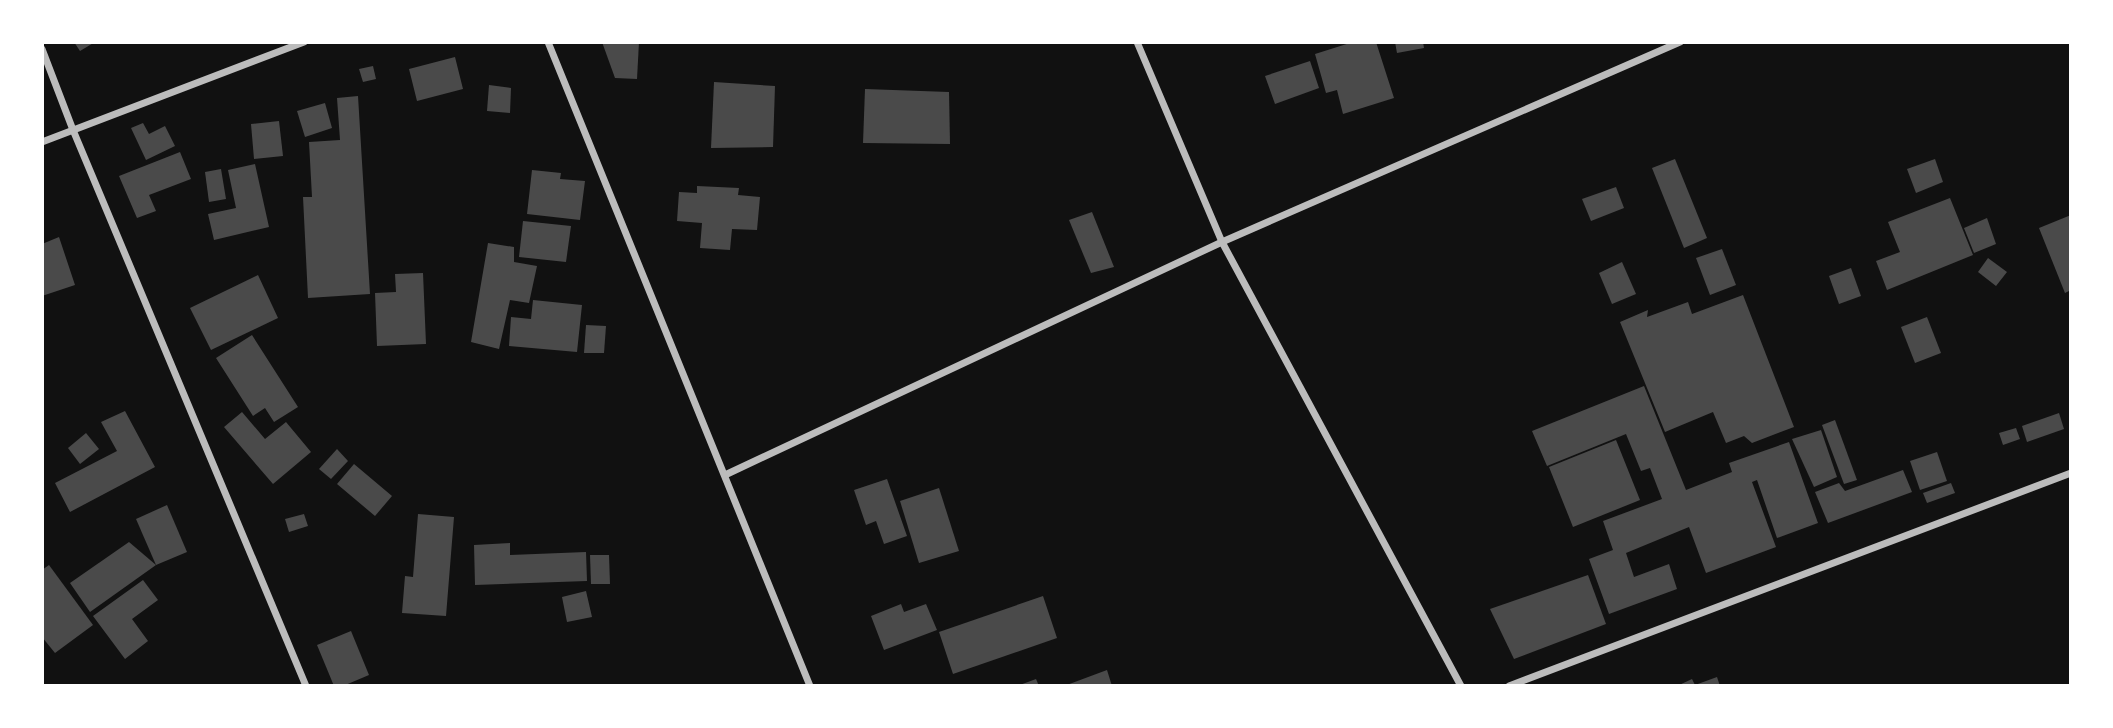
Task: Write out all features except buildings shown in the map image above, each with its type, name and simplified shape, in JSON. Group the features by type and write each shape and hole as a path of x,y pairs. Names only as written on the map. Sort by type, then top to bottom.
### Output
{"street":[{"path":"42,142 304,42"},
{"path":"548,42 810,686"},
{"path":"1136,42 1222,243 1461,686"},
{"path":"725,475 1222,243 1680,42"},
{"path":"42,49 306,686"},
{"path":"1509,686 2071,473"}]}
